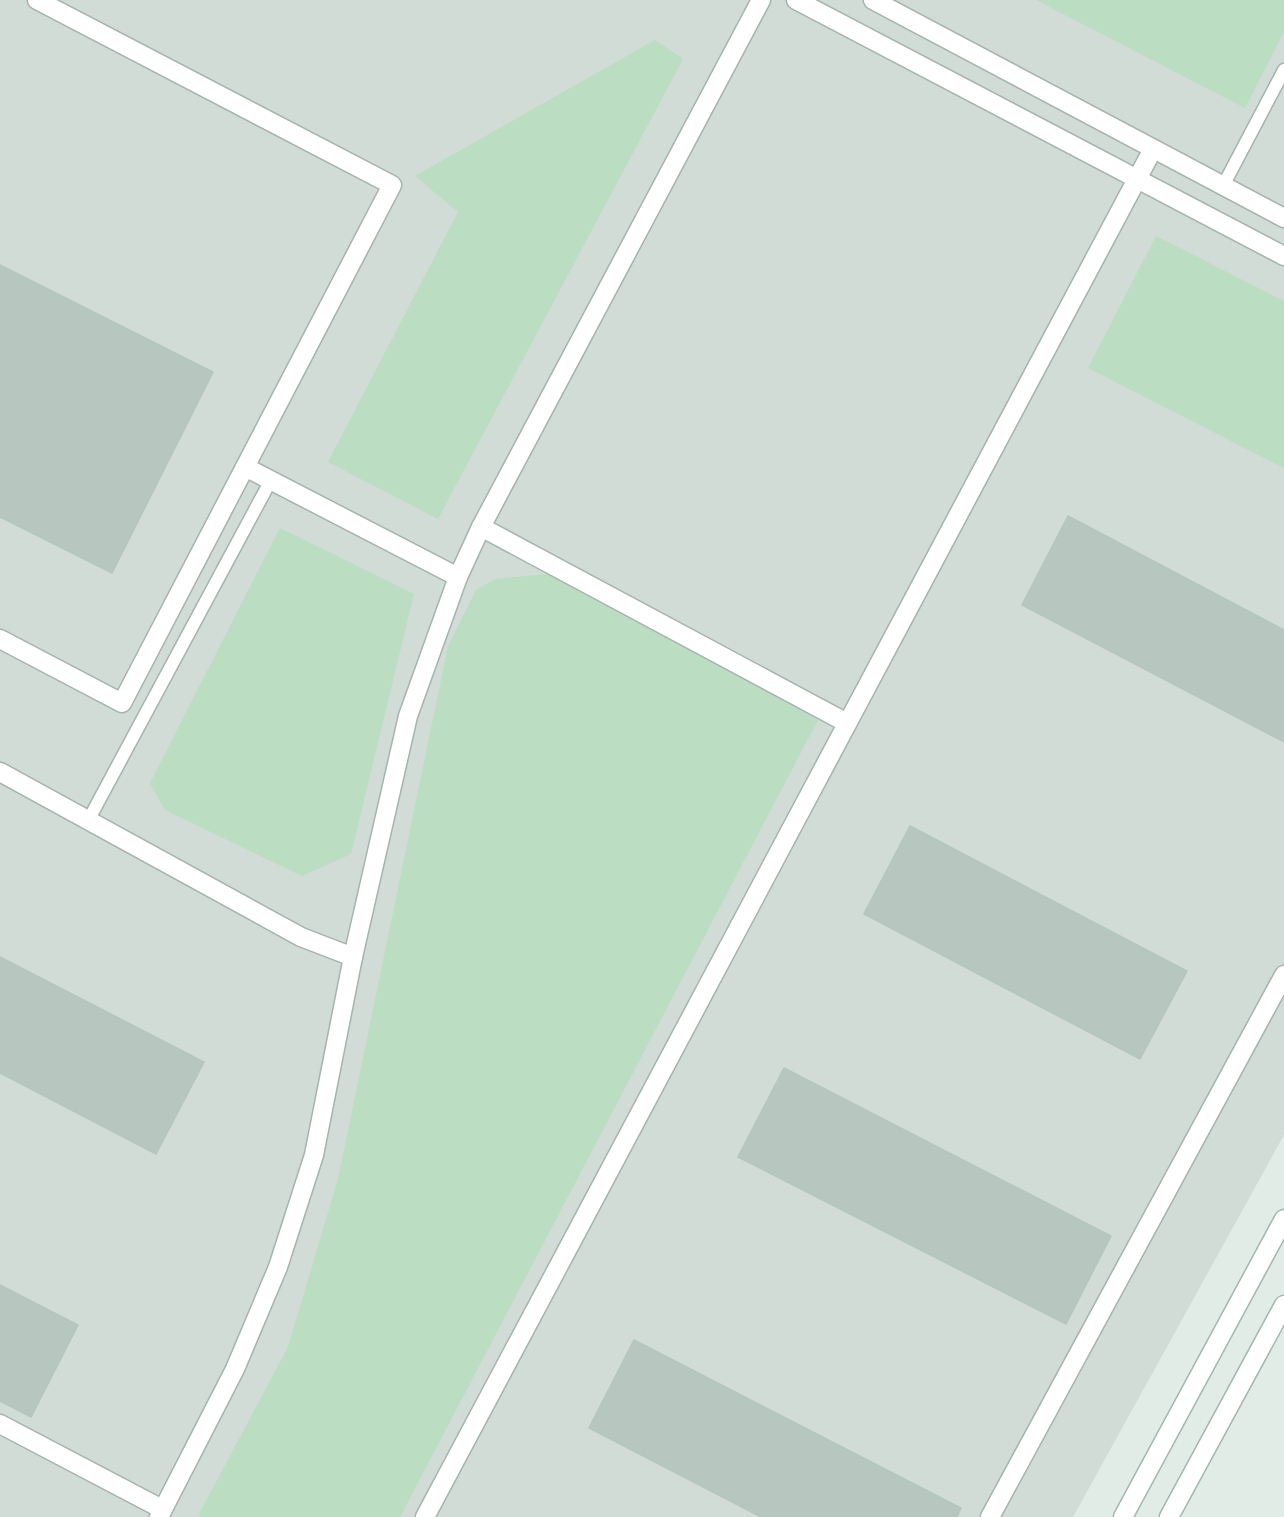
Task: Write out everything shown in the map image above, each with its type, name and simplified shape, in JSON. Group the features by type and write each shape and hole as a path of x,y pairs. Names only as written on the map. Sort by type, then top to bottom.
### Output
{"street":[{"path":"0,639 122,703 392,185 38,0"},
{"path":"0,1424 160,1513 236,1369 278,1267 314,1155 353,957 408,716 458,577 481,527 761,0"},
{"path":"796,0 1284,256"},
{"path":"873,0 1284,218"},
{"path":"425,1517 1153,149"},
{"path":"245,467 458,577"},
{"path":"481,527 847,723"},
{"path":"0,772 301,937 353,957"},
{"path":"990,1517 1284,975"},
{"path":"1123,1517 1284,1220"},
{"path":"1169,1517 1284,1305"}],"lane":[{"path":"1223,186 1284,70"},
{"path":"89,819 271,480"}],"shaded area":[{"path":"0,0 1284,0 1284,1135 1073,1517 0,1517"}],"green space":[{"path":"1036,0 1284,0 1284,32 1245,108"},
{"path":"655,40 683,59 438,519 328,462 458,212 415,176"},
{"path":"1156,236 1284,301 1284,468 1088,368"},
{"path":"280,528 414,594 351,854 302,876 165,810 150,783"},
{"path":"548,574 818,720 400,1517 200,1517 199,1514 288,1347 338,1179 448,646 476,590 495,579"}],"building":[{"path":"0,265 213,372 112,573 0,517"},
{"path":"1068,516 1284,630 1284,742 1022,605"},
{"path":"910,826 1187,971 1140,1059 864,914"},
{"path":"0,957 204,1062 156,1154 0,1073"},
{"path":"784,1068 1111,1236 1066,1324 738,1157"},
{"path":"0,1285 78,1325 31,1417 0,1401"},
{"path":"634,1340 961,1508 957,1517 761,1517 589,1428"}]}
